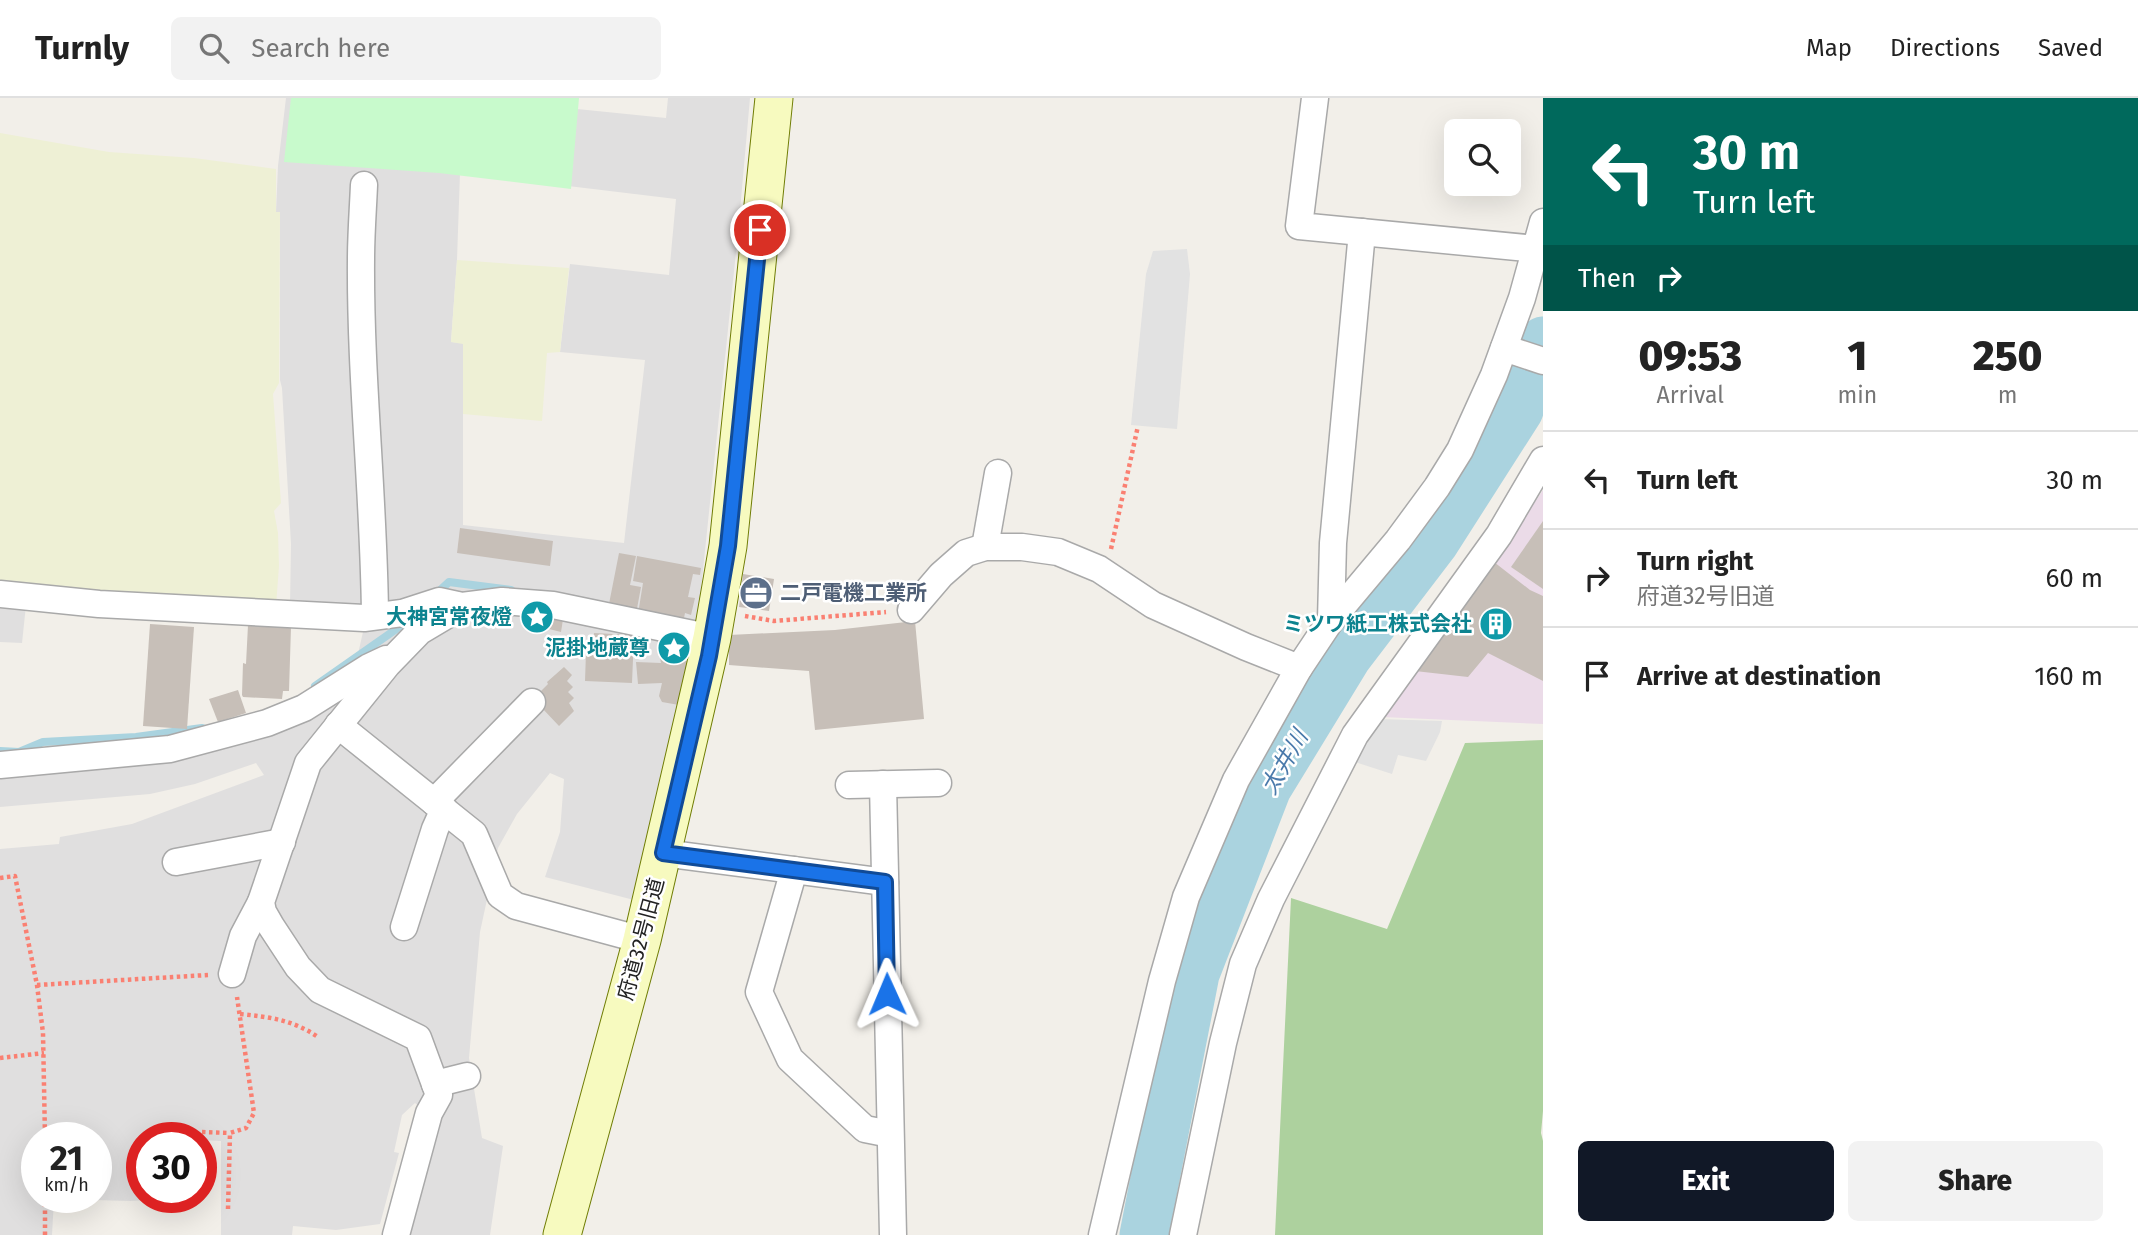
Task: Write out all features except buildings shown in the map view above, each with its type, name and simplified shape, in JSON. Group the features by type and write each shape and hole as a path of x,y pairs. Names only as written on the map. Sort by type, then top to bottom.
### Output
{"street":[{"name":"府道32号旧道","path":"562,1235 642,940 715,625 728,546 774,98"},
{"path":"1315,98 1299,226 1537,249"},
{"path":"364,185 361,258 363,343 375,557 375,616"},
{"path":"1102,1235 1162,981 1186,897 1236,780 1299,668 1331,620 1398,540 1460,450 1504,348 1537,249 1543,222"},
{"path":"1331,620 1333,543 1362,232"},
{"path":"1504,348 1543,361"},
{"path":"1183,1235 1223,1042 1243,964 1271,900 1355,735 1499,535 1543,460"},
{"path":"985,547 998,473"},
{"path":"911,610 940,575 966,553 985,547 1022,547 1058,552 1104,573 1153,605 1299,668"},
{"path":"0,594 99,604 363,618 402,613 439,601 461,606 502,601 715,625"},
{"path":"232,974 243,936 261,902 308,763 397,654 420,631 461,606"},
{"path":"0,765 170,749 267,723 304,708 369,667 397,654"},
{"path":"414,921 439,805 532,702"},
{"path":"338,725 474,834 500,895 516,906 642,940"},
{"path":"849,785 938,783"},
{"path":"883,784 893,1235"},
{"path":"176,862 282,842"},
{"path":"663,853 885,882"},
{"path":"794,870 759,992 790,1059 865,1129 890,1134"},
{"path":"261,902 263,912 298,967 320,990 418,1038 439,1095 429,1113 396,1235"},
{"path":"435,1084 467,1076"}],"path":[{"path":"1104,573 1138,426"},
{"path":"715,625 911,610"},
{"path":"0,877 15,876 37,985 44,1053 45,1122"},
{"path":"37,985 232,974 254,1113 246,1128 230,1133 217,1133"},
{"path":"240,1014 274,1017 318,1037"},
{"path":"0,1058 44,1053"},
{"path":"228,1209 230,1133"},
{"path":"44,1235 45,1213"}],"shaded area":[{"path":"286,98 470,98 666,118 668,98 750,98 698,618 634,900 545,877 560,832 564,779 550,773 517,814 498,848 480,932 469,1058 482,1138 503,1146 490,1235 404,1235 432,1118 415,1103 402,1115 394,1152 399,1153 380,1224 336,1230 293,1226 292,1235 221,1235 221,1141 217,1141 217,1122 126,1122 126,1201 112,1201 112,1122 21,1122 21,1213 53,1213 52,1235 0,1235 0,849 59,844 60,837 132,824 264,775 256,763 195,784 150,794 0,807 0,774 66,766 350,689 368,610 290,606 291,544 280,380 280,212 276,212","holes":["460,173 676,199 669,275 570,264 560,352 645,360 624,543 463,525 463,343 451,342"]},
{"path":"1187,249 1190,274 1177,429 1131,425 1146,274 1153,251"},
{"path":"1543,490 1543,724 1382,717 1507,543"},
{"path":"0,604 26,605 22,643 0,642"},
{"path":"1379,719 1442,721 1440,732 1426,761 1398,755 1392,774 1355,762"}],"green space":[{"path":"291,98 579,98 571,189 439,173 284,162"},
{"path":"0,133 109,152 194,158 276,169 276,212 280,212 279,383 273,394 281,503 274,511 279,566 276,606 0,585"},
{"path":"457,260 569,268 560,352 547,353 542,421 463,414 463,344 451,342"},
{"path":"1543,740 1543,1235 1275,1235 1291,898 1387,929 1465,743"}],"waterway":[{"name":"太井川","path":"1144,1235 1195,974 1267,788 1347,657 1434,543 1519,410 1543,341"},
{"path":"435,595 449,582 511,590"},
{"path":"315,686 407,619"},
{"path":"0,751 19,752 43,742 136,737 202,728"}],"place":[{"name":"二戸電機工業所","path":"756,593"},
{"name":"大神宮常夜燈","path":"537,617"},
{"name":"ミツワ紙工株式会社","path":"1496,624"},
{"name":"泥掛地蔵尊","path":"674,648"}],"route":[{"path":"760,230 728,546 709,656 663,853 885,882 887,994"}]}
